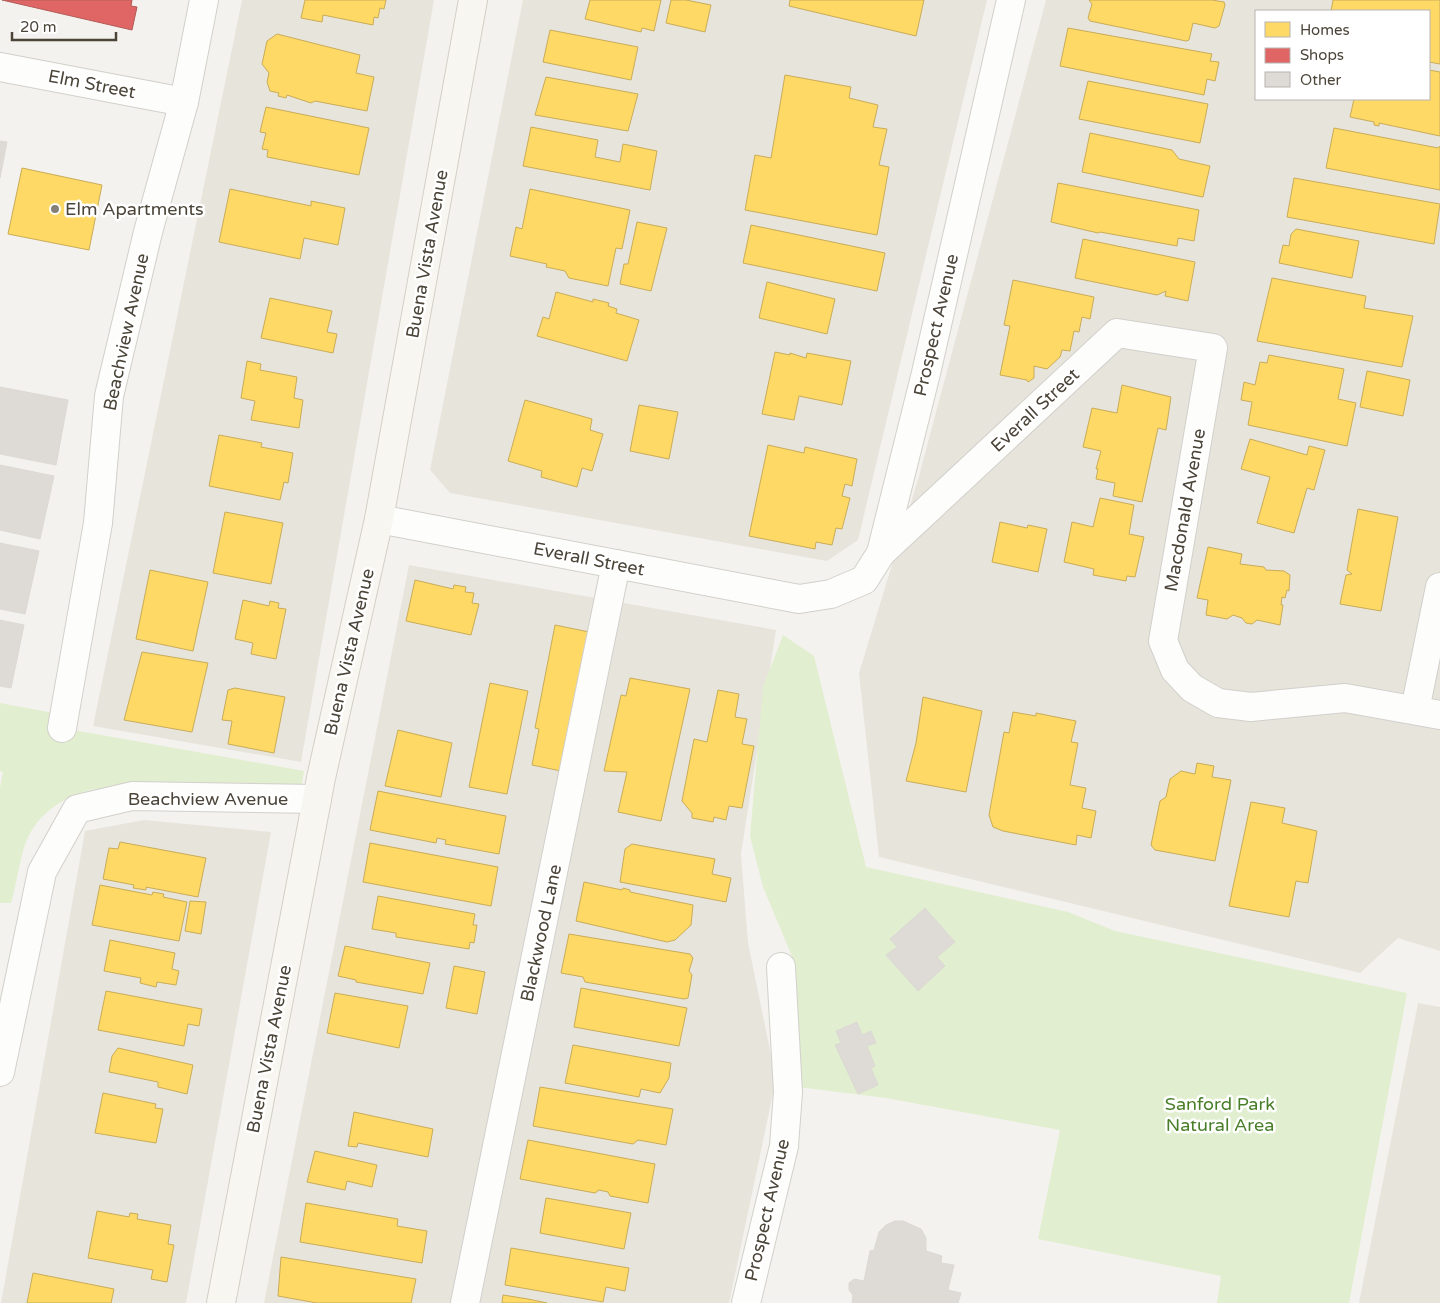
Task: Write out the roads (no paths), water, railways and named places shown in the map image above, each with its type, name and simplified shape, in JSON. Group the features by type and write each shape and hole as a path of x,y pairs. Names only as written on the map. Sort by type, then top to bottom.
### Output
{"street":[{"name":"Beachview Avenue","path":"62,728 98,523 109,396 148,232 184,102 204,0"},
{"name":"Buena Vista Avenue","path":"221,1303 317,799 379,519 473,0"},
{"name":"Prospect Avenue","path":"800,599 831,594 864,580 881,553 926,373 1011,0"},
{"name":"Elm Street","path":"0,67 184,102"},
{"name":"Everall Street","path":"881,553 1117,333 1213,348"},
{"name":"Macdonald Avenue","path":"1213,348 1163,641 1175,670 1192,688 1218,704 1251,707 1346,698 1428,712"},
{"name":"Everall Street","path":"379,519 800,599"},
{"name":"Blackwood Lane","path":"465,1303 616,564"},
{"path":"1428,712 1440,587"},
{"name":"Beachview Avenue","path":"0,1072 42,872 77,809 132,796 317,799"},
{"name":"Prospect Avenue","path":"746,1303 784,1146 788,1092 781,967"}],"place":[{"name":"Elm Apartments","path":"55,209"}],"park label":[{"name":"Sanford Park Natural Area","path":"1220,1114"}]}
